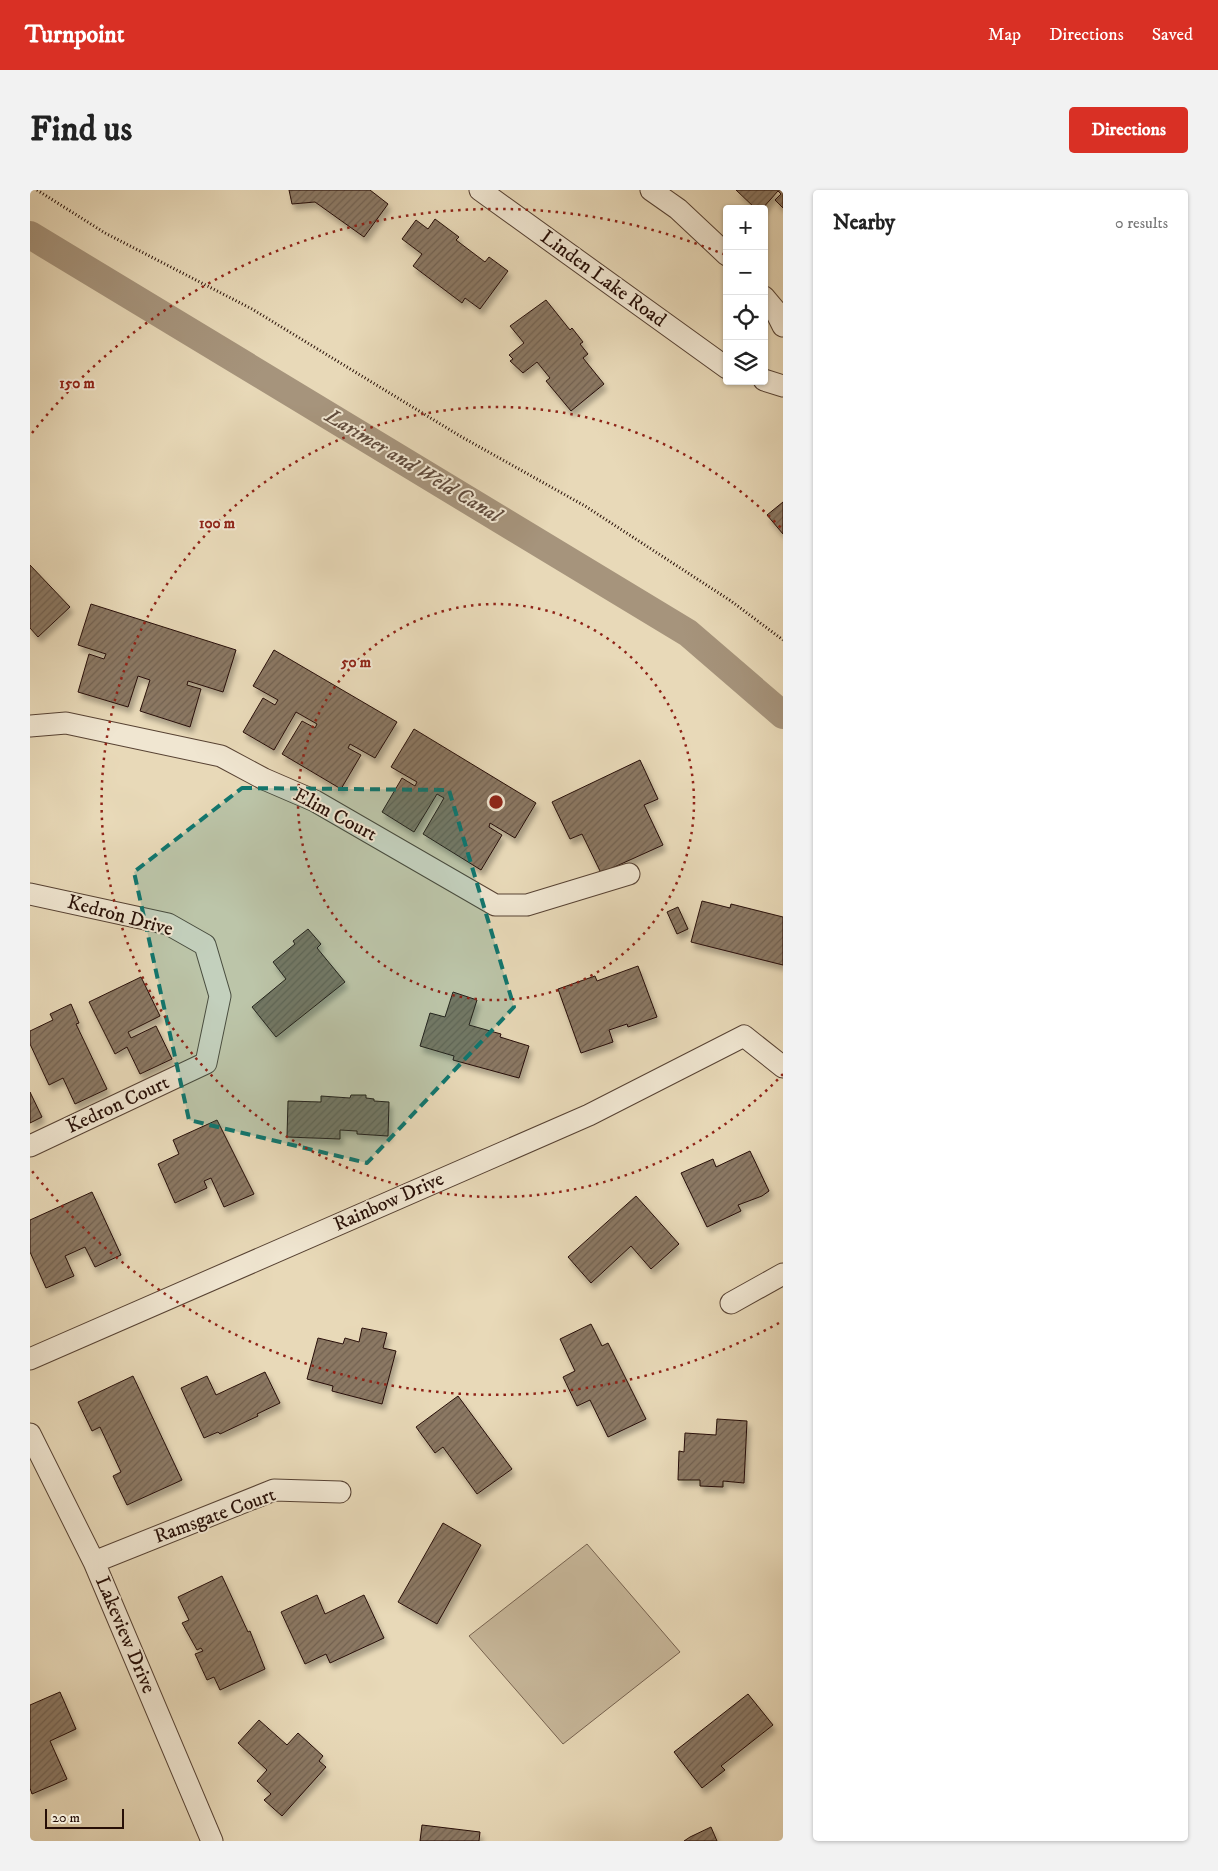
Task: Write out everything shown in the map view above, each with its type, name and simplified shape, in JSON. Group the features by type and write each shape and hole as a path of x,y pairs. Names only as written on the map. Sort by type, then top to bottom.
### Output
{"street":[{"name":"Linden Lake Road","path":"480,190 723,365"},
{"path":"651,190 678,209 723,251"},
{"path":"768,302 775,310 783,326"},
{"path":"768,381 783,386"},
{"name":"Elim Court","path":"30,726 66,722 221,756 264,780 315,800 495,905 527,905 629,874"},
{"name":"Kedron Drive","path":"30,894 168,924 205,945 220,996 206,1063"},
{"name":"Rainbow Drive","path":"30,1359 589,1115 744,1036 783,1067"},
{"name":"Kedron Court","path":"30,1146 206,1063"},
{"path":"731,1303 783,1274"},
{"name":"Lakeview Drive","path":"30,1434 94,1562 212,1841"},
{"name":"Ramsgate Court","path":"94,1562 274,1490 340,1492"}],"path":[{"path":"37,190 105,233 252,309 460,436 585,506 731,602 783,640"}],"highlighted area":[{"path":"242,788 449,790 514,1007 367,1163 189,1120 134,872"}],"shaded area":[{"path":"587,1544 680,1652 563,1744 469,1636"}],"building":[{"path":"289,190 370,190 388,204 364,237 315,202 292,204"},
{"path":"736,190 783,190 783,208 775,200 781,194 778,191 766,205 752,205"},
{"path":"435,219 459,237 456,240 485,262 489,257 508,271 480,309 465,298 462,303 413,266 422,254 402,239 416,220 428,229"},
{"path":"546,300 570,330 572,328 583,342 580,344 588,354 583,358 604,384 571,411 546,381 550,378 537,362 523,373 510,361 513,359 509,355 524,343 510,326"},
{"path":"783,502 783,534 767,515"},
{"path":"30,565 70,607 38,637 30,628"},
{"path":"91,604 236,650 223,692 188,681 187,685 201,689 190,727 140,711 150,680 138,676 128,707 78,692 89,654 104,659 106,654 78,645"},
{"path":"274,650 397,722 375,758 350,744 348,748 361,755 341,789 282,754 302,721 315,728 317,724 296,712 274,750 243,732 263,698 275,705 278,700 253,686"},
{"path":"414,729 536,803 515,838 490,823 489,827 502,835 481,870 423,834 444,798 437,794 414,832 382,812 402,778 415,786 417,782 391,767"},
{"path":"640,760 658,799 644,805 663,845 601,873 582,834 570,839 552,802"},
{"path":"702,901 730,908 731,904 783,917 783,965 691,942"},
{"path":"678,907 688,929 677,934 667,912"},
{"path":"308,929 321,944 317,948 345,982 276,1037 252,1007 286,979 273,962 295,944 293,941"},
{"path":"638,966 657,1017 628,1027 627,1024 609,1030 613,1042 581,1053 558,989 595,976 597,981"},
{"path":"141,977 160,1016 128,1032 131,1038 156,1026 172,1059 140,1074 127,1047 115,1054 89,1002"},
{"path":"453,992 477,1000 469,1025 501,1034 500,1037 529,1046 519,1078 453,1060 454,1056 420,1046 430,1013 445,1017"},
{"path":"71,1004 79,1023 76,1024 107,1089 75,1104 63,1078 49,1085 30,1044 30,1031 53,1020 50,1014"},
{"path":"30,1092 42,1117 30,1123"},
{"path":"351,1095 366,1095 366,1098 374,1099 374,1101 389,1102 388,1136 357,1134 357,1131 340,1130 340,1139 287,1137 288,1101 321,1102 321,1096 350,1098"},
{"path":"217,1120 254,1194 224,1207 211,1178 204,1181 207,1188 175,1203 158,1164 179,1154 173,1140"},
{"path":"750,1151 769,1191 762,1196 738,1205 741,1211 707,1227 681,1173 713,1159 716,1167"},
{"path":"92,1192 121,1255 95,1267 85,1247 65,1256 74,1276 46,1288 30,1252 30,1220"},
{"path":"636,1196 679,1244 651,1269 631,1246 591,1283 568,1257"},
{"path":"591,1324 602,1346 608,1343 646,1419 608,1437 590,1400 577,1406 563,1377 575,1371 560,1339"},
{"path":"362,1328 387,1333 383,1348 396,1351 382,1404 332,1391 333,1386 307,1379 318,1338 343,1344 345,1338 359,1342"},
{"path":"265,1372 280,1403 220,1434 218,1432 204,1438 181,1388 207,1376 216,1395"},
{"path":"133,1376 182,1480 127,1505 113,1476 121,1472 100,1427 92,1431 78,1402"},
{"path":"458,1396 512,1469 477,1494 443,1447 435,1453 416,1427"},
{"path":"717,1419 747,1421 744,1483 723,1481 723,1487 700,1486 700,1480 678,1480 679,1451 684,1452 685,1433 716,1435"},
{"path":"443,1523 481,1545 437,1624 398,1602"},
{"path":"222,1576 248,1632 250,1631 265,1669 220,1690 214,1677 207,1680 195,1654 203,1651 201,1648 197,1650 182,1623 189,1620 178,1597"},
{"path":"317,1595 325,1614 364,1595 384,1638 330,1663 326,1654 305,1664 281,1612"},
{"path":"60,1692 76,1729 50,1741 67,1779 32,1794 30,1788 30,1705"},
{"path":"748,1694 773,1725 721,1766 725,1770 702,1788 674,1752"},
{"path":"259,1720 287,1745 298,1733 323,1756 319,1761 326,1767 282,1816 264,1800 271,1794 257,1781 267,1770 238,1743"},
{"path":"422,1825 480,1832 479,1841 420,1841"},
{"path":"711,1827 717,1841 684,1841 690,1837"}],"waterway":[{"name":"Larimer and Weld Canal","path":"30,235 688,633 783,715"}]}
